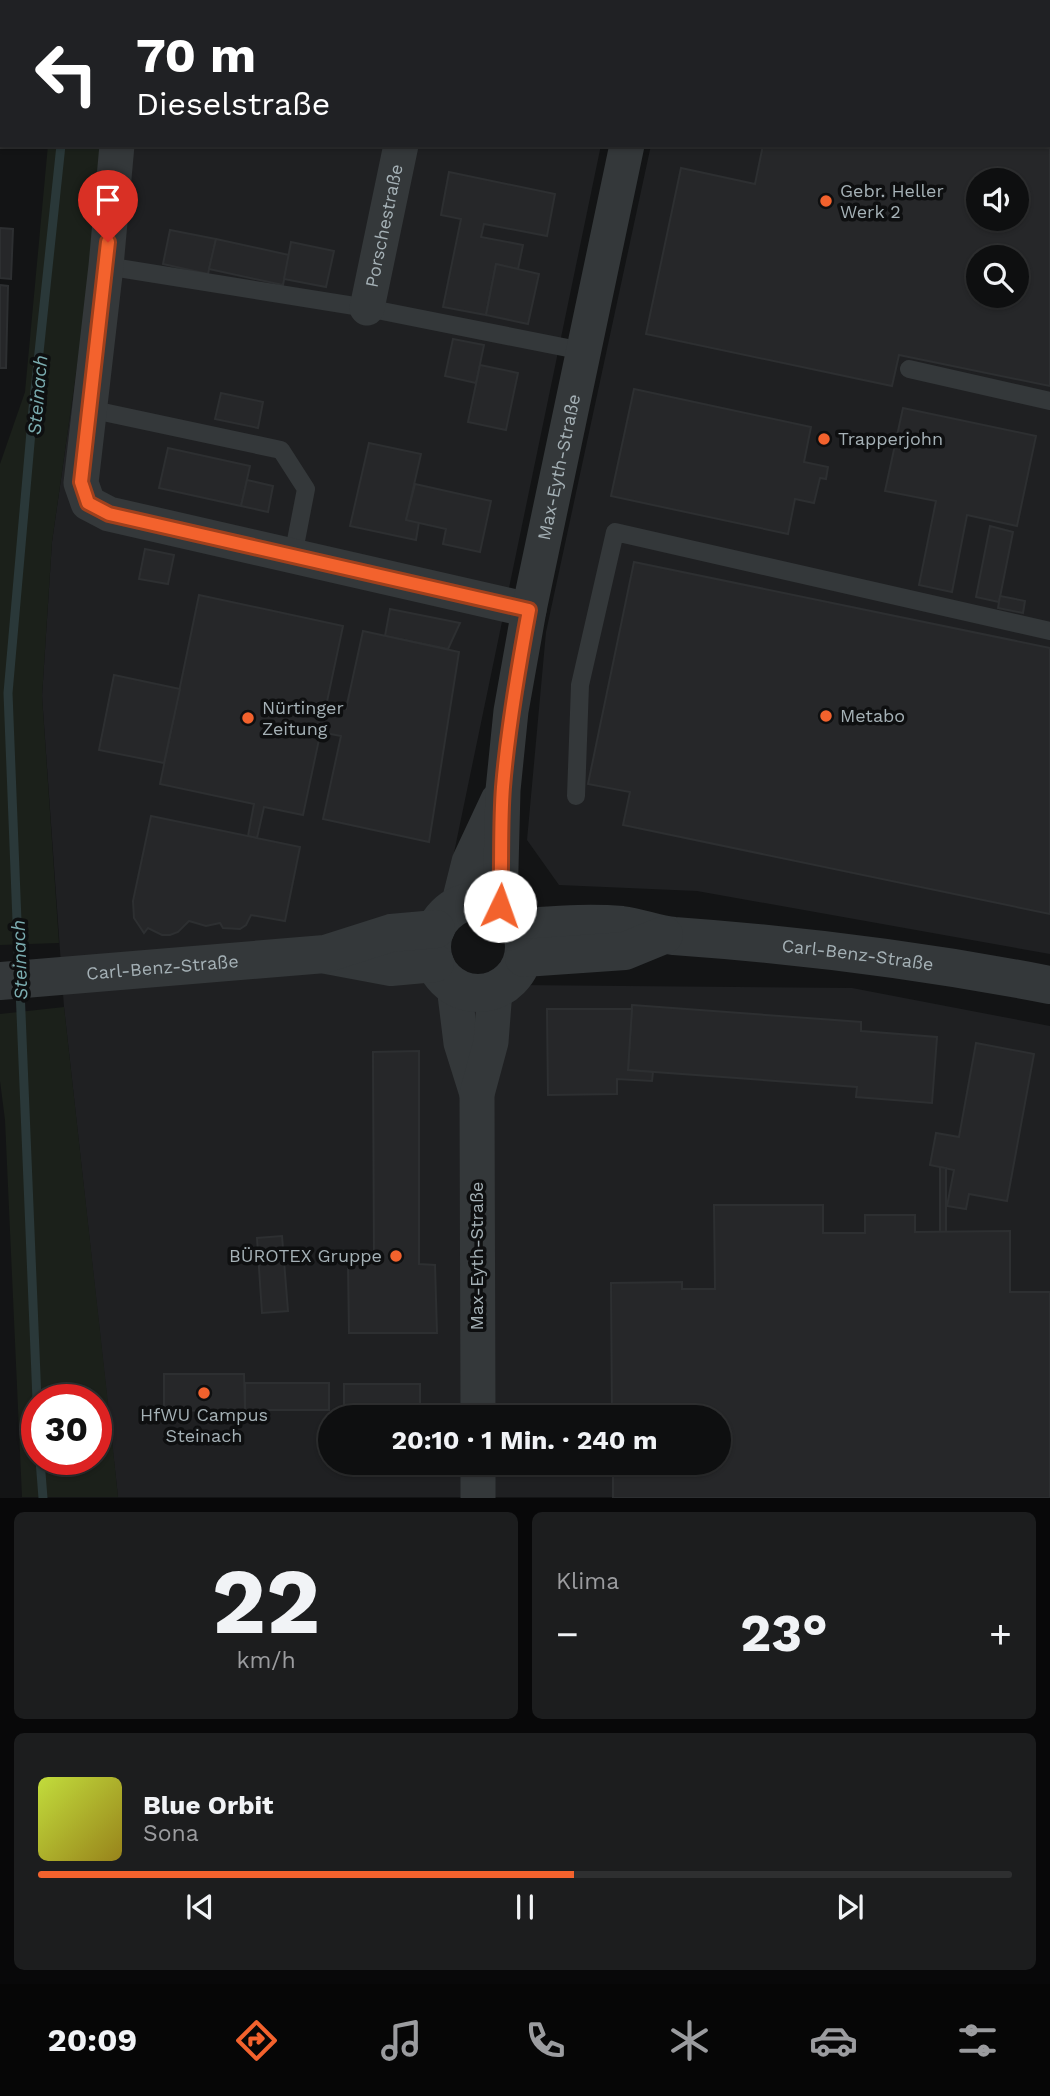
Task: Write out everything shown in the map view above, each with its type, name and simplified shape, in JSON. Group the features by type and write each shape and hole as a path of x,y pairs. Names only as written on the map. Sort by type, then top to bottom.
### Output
{"street":[{"path":"117,147 81,482 88,503 109,514 529,610"},
{"name":"Porschestraße","path":"367,308 401,147"},
{"name":"Max-Eyth-Straße","path":"515,931 503,790 511,710 529,610 627,147"},
{"name":"Max-Eyth-Straße","path":"477,1094 461,1043 446,946 469,862 503,790"},
{"name":"Carl-Benz-Straße","path":"0,981 325,954 391,967 446,946 479,901 515,931 625,951 664,935 779,944 1050,985"},
{"path":"495,990 514,977 515,931"},
{"name":"Carl-Benz-Straße","path":"446,946 474,993 495,990"},
{"name":"Max-Eyth-Straße","path":"478,1405 477,1094 491,1042 495,990"},
{"path":"478,1475 478,1497"}],"lane":[{"path":"106,266 367,308 583,351"},
{"path":"909,369 1050,401"},
{"path":"89,409 281,450 306,489 293,556"},
{"path":"576,796 580,685 615,532 1050,631"}],"shaded area":[{"path":"48,147 105,147 93,254 52,542 42,696 59,943 0,945 0,464 25,392"},
{"path":"105,147 601,147 439,925 439,991 515,985 852,988 1050,1026 1050,1497 118,1497 112,1443 112,1384 106,1384 64,1007 42,696 52,542 93,254"},
{"path":"651,147 1050,147 1050,954 697,891 559,885 527,840 546,632"},
{"path":"64,1007 106,1384 21,1384 21,1475 5,1120 0,1081 0,1014"},
{"path":"112,1443 118,1497 22,1497 21,1475 112,1475"}],"building":[{"name":"Gebr. Heller Werk 2","path":"763,147 1050,147 1050,386 899,355 892,386 646,334 681,168 755,184"},
{"path":"449,172 555,194 547,236 484,224 481,237 523,245 518,269 496,264 486,315 443,307 461,219 441,215"},
{"path":"0,228 13,229 11,279 0,278"},
{"path":"170,230 216,239 208,274 163,264"},
{"path":"216,239 289,255 283,285 209,269"},
{"path":"291,242 334,251 326,287 284,279"},
{"path":"496,264 539,274 528,324 486,315"},
{"path":"0,285 8,286 6,368 0,368"},
{"path":"453,339 484,345 476,383 445,376"},
{"path":"480,365 518,373 506,430 468,422"},
{"path":"634,389 811,427 804,462 828,467 826,479 820,478 814,503 795,499 788,534 611,496"},
{"path":"221,393 263,402 258,428 215,419"},
{"path":"903,408 1036,436 1017,526 967,515 952,592 919,585 936,501 885,491"},
{"path":"369,443 421,454 406,520 419,522 416,540 350,526"},
{"path":"168,448 250,466 241,506 159,488"},
{"path":"247,480 273,486 268,512 241,506"},
{"path":"415,484 491,501 480,552 443,544 446,529 406,520"},
{"path":"990,526 1013,532 999,602 976,597"},
{"path":"145,549 174,555 168,584 139,579"},
{"name":"Metabo","path":"634,562 1050,648 1050,914 623,825 630,792 588,784"},
{"name":"Nürtinger Zeitung","path":"199,595 343,626 303,815 264,807 257,838 248,836 254,804 160,784"},
{"path":"1000,596 1025,601 1023,613 998,608"},
{"path":"390,609 460,623 448,649 385,636"},
{"path":"363,631 459,652 429,842 323,819 341,736 320,732 326,705 346,709"},
{"path":"114,675 180,689 164,763 99,750"},
{"path":"151,816 300,847 285,921 251,915 246,925 240,929 223,928 220,923 206,926 189,921 178,932 170,935 162,935 148,928 144,933 134,918 133,901"},
{"path":"632,1005 861,1022 861,1031 937,1037 932,1103 856,1097 857,1087 628,1070"},
{"path":"547,1009 632,1009 628,1070 653,1072 652,1081 617,1079 617,1094 548,1095"},
{"path":"976,1043 1034,1054 1007,1201 969,1194 966,1209 947,1206 954,1170 930,1165 936,1133 959,1137"},
{"path":"419,1051 419,1264 435,1265 437,1333 349,1333 348,1264 374,1263 373,1052"},
{"path":"940,1167 946,1168 946,1232 940,1232"},
{"path":"714,1205 823,1205 823,1233 865,1233 865,1215 915,1215 915,1232 1010,1231 1010,1292 1050,1292 1050,1498 613,1498 613,1475 731,1475 731,1405 612,1405 611,1283 682,1282 682,1289 715,1289"},
{"path":"282,1236 288,1311 262,1313 257,1238"},
{"path":"164,1374 244,1374 245,1410 164,1411"},
{"path":"245,1383 329,1383 329,1405 318,1405 318,1410 245,1410"},
{"path":"344,1384 420,1384 420,1405 344,1405"}],"waterway":[{"name":"Steinach","path":"19,972 8,693 33,409 61,147"},
{"name":"Steinach","path":"20,989 36,1384"},
{"name":"Steinach","path":"41,1475 43,1498"}],"place":[{"name":"Gebr. Heller Werk 2","path":"826,201"},
{"name":"Trapperjohn","path":"824,439"},
{"name":"Metabo","path":"826,716"},
{"name":"Nürtinger Zeitung","path":"248,718"},
{"name":"BÜROTEX Gruppe","path":"396,1256"},
{"name":"HfWU Campus Steinach","path":"204,1393"}],"route":[{"path":"108,242 81,482 88,503 109,514 529,610 511,710 505,764 500,906"}]}
